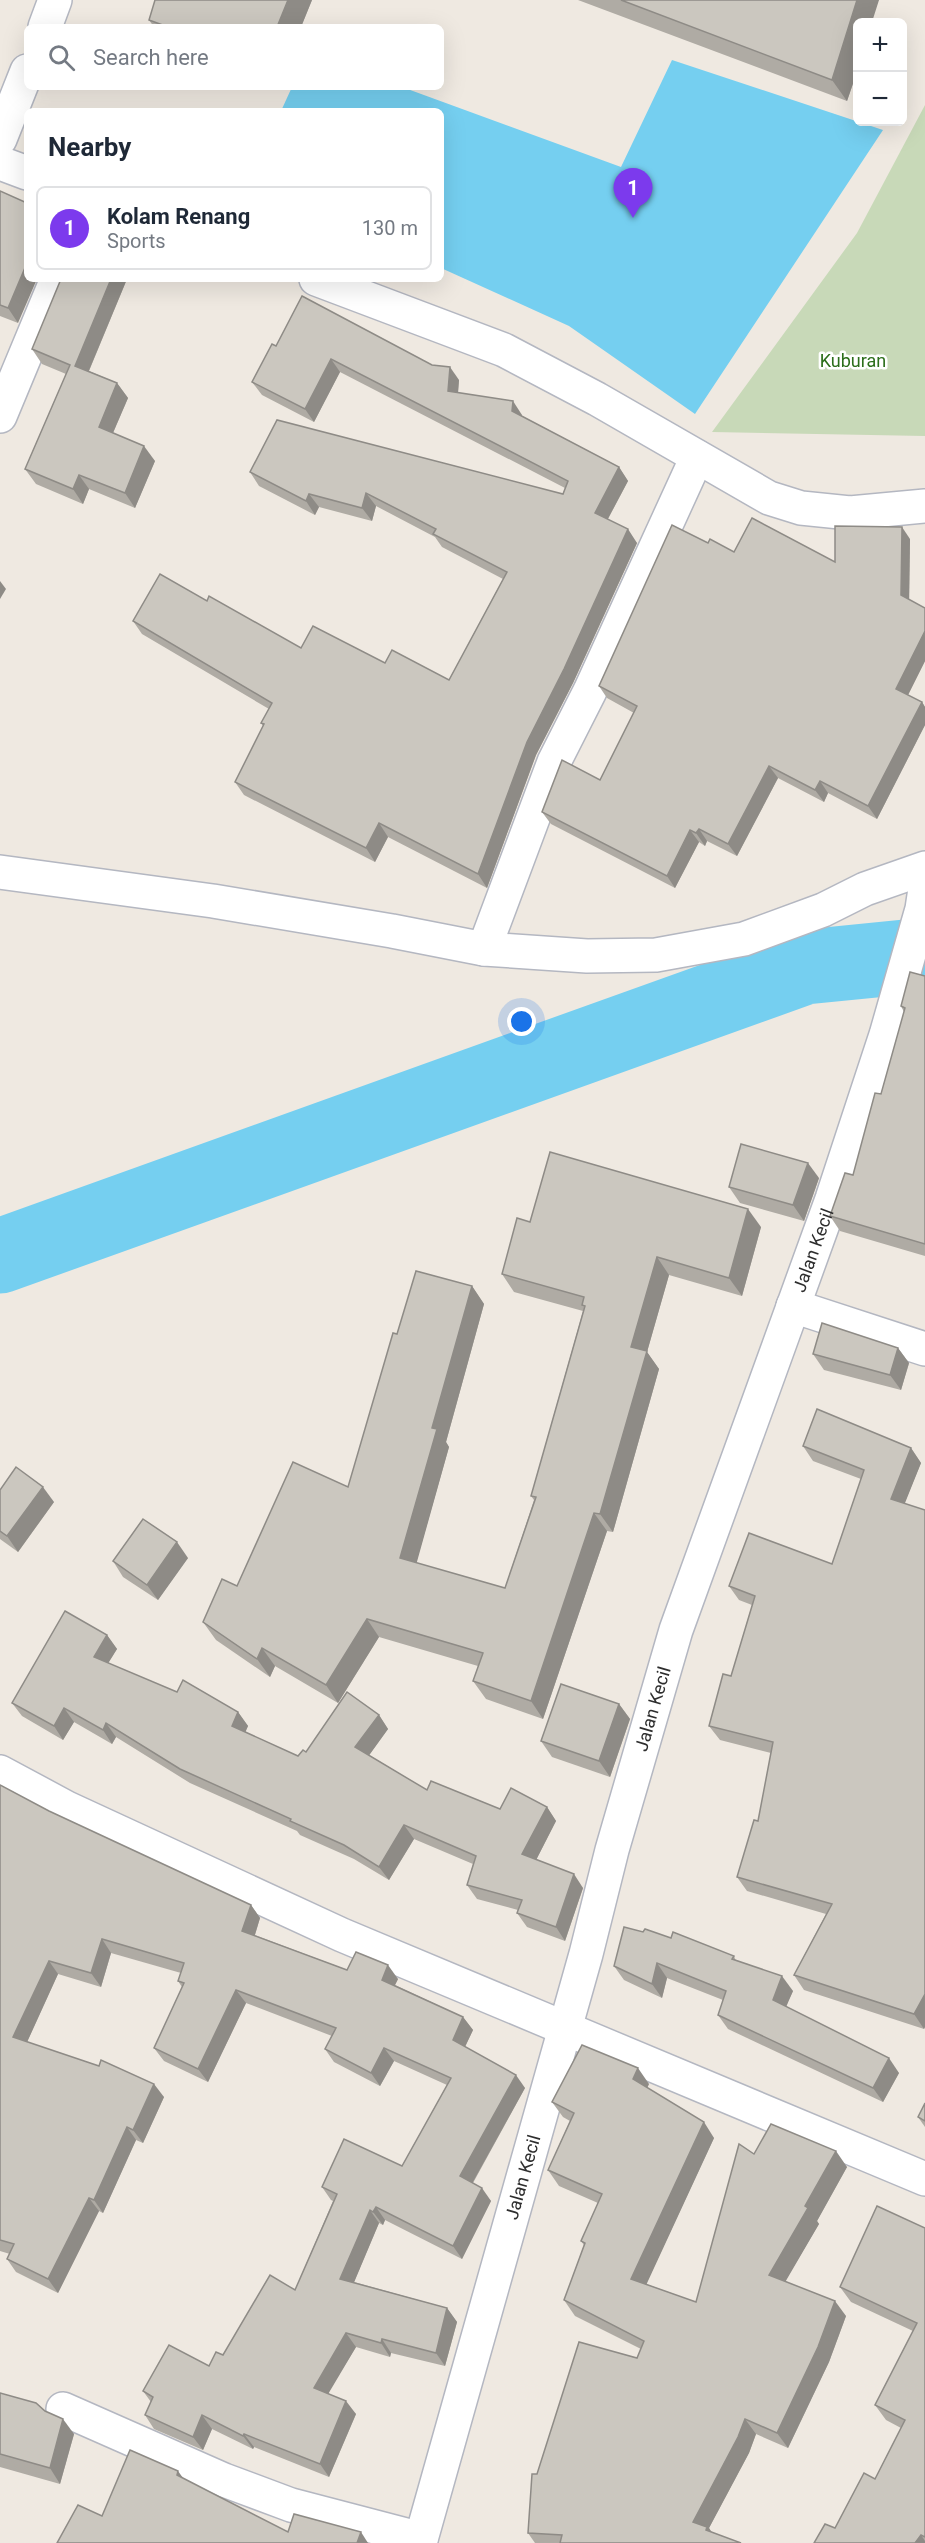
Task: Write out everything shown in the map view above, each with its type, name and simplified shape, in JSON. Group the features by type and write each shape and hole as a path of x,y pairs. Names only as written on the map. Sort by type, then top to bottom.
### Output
{"street":[{"path":"46,24 55,0"},
{"path":"0,139 24,79"},
{"path":"0,163 24,172"},
{"path":"0,416 56,282"},
{"path":"324,282 504,350 597,399 769,498 801,508 850,513 925,506"},
{"path":"484,949 554,762 590,691 697,457"},
{"path":"0,872 213,901 484,949 587,956 656,955 744,939 823,910 865,889 925,868"},
{"name":"Jalan Kecil","path":"420,2541 586,1954 612,1850 676,1630 832,1199 886,1035 924,899"},
{"path":"793,1306 925,1349"},
{"path":"0,1772 67,1808 331,1930 925,2179"},
{"path":"63,2409 224,2480 291,2505 420,2541"}],"green space":[{"name":"Kuburan","path":"925,105 925,436 712,432 857,233"}],"water":[{"path":"672,60 853,120 853,126 871,126 883,130 695,414 569,326 444,269 444,108 282,108 291,90 410,90 621,167"}],"building":[{"path":"155,0 288,0 278,24 160,24 149,20"},
{"path":"621,0 857,0 832,80"},
{"path":"0,191 24,202 24,270 8,308 0,305"},
{"path":"60,282 110,282 75,366 117,383 99,427 144,446 125,493 79,475 73,489 25,469 70,365 32,349"},
{"path":"302,296 432,365 450,367 448,391 513,401 512,411 619,467 595,513 628,529 564,669 527,742 478,874 379,823 366,848 235,782 272,703 133,621 160,574 207,601 209,596 301,648 313,626 385,663 392,650 449,680 507,572 433,534 436,529 366,493 362,508 309,494 306,501 250,472 277,420 563,494 568,481 331,359 305,409 252,382 272,344 276,346"},
{"path":"752,518 835,562 835,526 902,527 901,595 925,608 925,631 896,689 922,702 868,806 820,781 815,790 769,766 728,844 699,829 696,833 690,830 667,876 542,812 562,760 600,780 637,706 599,686 672,525 708,543 710,539 734,552"},
{"path":"910,972 925,976 925,1244 830,1216 845,1173 853,1175 875,1093 881,1094 905,1008 901,1006"},
{"path":"741,1144 808,1163 793,1205 729,1187"},
{"path":"550,1152 748,1209 729,1278 657,1257 631,1347 647,1351 600,1514 594,1513 531,1701 473,1681 483,1653 367,1619 326,1685 262,1648 257,1659 203,1622 222,1579 237,1586 293,1462 348,1487 393,1333 397,1334 416,1271 472,1286 432,1428 437,1429 400,1558 505,1588 536,1497 531,1496 585,1306 582,1305 584,1297 502,1274 517,1218 530,1222"},
{"path":"822,1323 898,1348 890,1375 813,1354"},
{"path":"817,1409 911,1448 891,1499 925,1510 925,1994 914,2014 794,1975 832,1904 737,1877 754,1820 758,1821 773,1742 709,1726 723,1674 731,1676 755,1596 729,1586 749,1533 832,1564 864,1470 803,1446"},
{"path":"16,1467 43,1487 7,1536 0,1531 0,1490"},
{"path":"143,1519 177,1542 147,1585 113,1561"},
{"path":"65,1611 107,1635 94,1657 177,1692 183,1680 238,1712 232,1726 298,1756 303,1750 306,1752 347,1692 379,1715 355,1747 427,1790 431,1781 500,1809 511,1788 547,1807 522,1854 574,1874 556,1927 517,1913 522,1900 467,1885 476,1856 404,1825 379,1867 344,1845 180,1769 106,1723 103,1730 64,1708 54,1726 12,1703"},
{"path":"561,1684 619,1704 599,1761 541,1741"},
{"path":"0,1785 49,1811 251,1905 242,1931 347,1970 356,1952 388,1965 382,1980 463,2017 453,2040 516,2075 460,2176 482,2188 453,2246 376,2207 373,2212 370,2210 340,2279 447,2308 436,2353 382,2339 381,2343 346,2333 314,2388 346,2401 320,2464 244,2434 243,2436 202,2415 193,2437 145,2415 153,2397 143,2391 169,2345 209,2366 216,2352 223,2355 270,2275 295,2290 337,2194 322,2187 344,2139 402,2166 451,2078 384,2048 371,2073 325,2049 336,2028 236,1990 198,2069 154,2048 184,1983 178,1981 184,1963 102,1939 91,1973 49,1961 13,2037 99,2066 101,2060 154,2084 133,2130 127,2127 94,2200 89,2198 48,2279 7,2259 14,2244 0,2240"},
{"path":"624,1927 643,1932 645,1929 671,1938 673,1932 734,1956 732,1959 782,1976 773,2000 889,2058 873,2088 718,2015 726,1991 657,1963 652,1984 614,1966"},
{"path":"582,2045 638,2068 633,2079 704,2122 631,2279 696,2302 739,2144 754,2154 771,2124 836,2151 805,2206 808,2208 769,2275 835,2301 818,2347 777,2433 745,2419 738,2437 693,2522 707,2527 706,2530 741,2543 560,2543 562,2535 528,2533 532,2474 537,2474 579,2342 637,2358 644,2341 564,2300 585,2243 581,2241 602,2194 548,2170 574,2113 552,2102"},
{"path":"925,2103 925,2121 918,2117"},
{"path":"877,2206 925,2228 925,2537 921,2535 915,2543 814,2543 825,2524 835,2528 864,2473 875,2479 905,2420 875,2405 917,2323 840,2287"},
{"path":"0,2393 36,2403 45,2411 63,2419 50,2468 0,2454"},
{"path":"130,2450 178,2471 177,2475 288,2532 294,2514 361,2532 357,2543 57,2543 78,2505 102,2516"}],"waterway":[{"path":"0,1256 805,967 925,955"}],"place":[{"name":"Kolam Renang","path":"633,218"}]}
